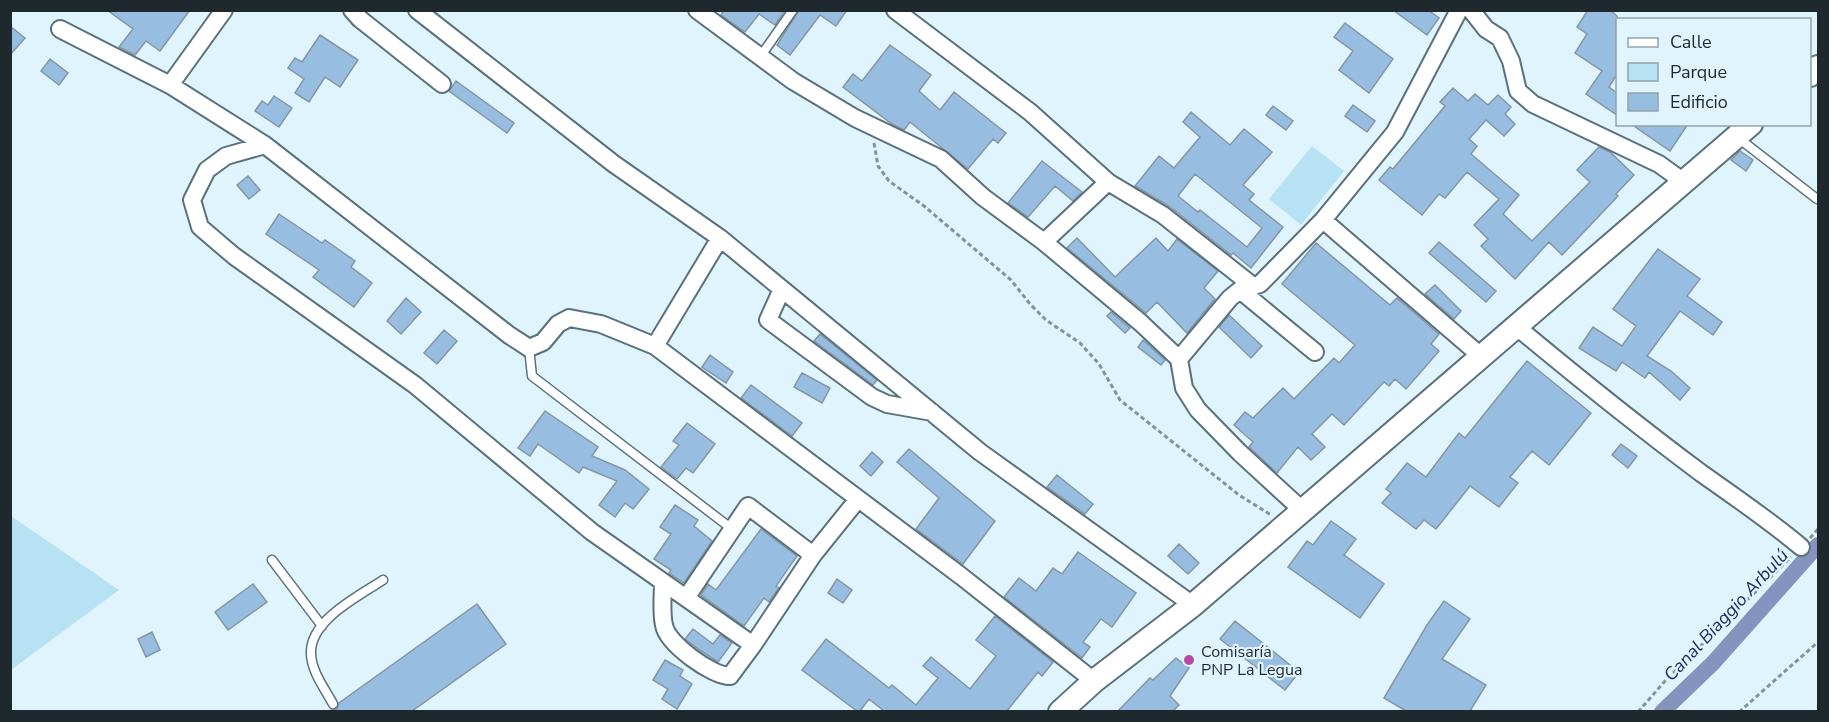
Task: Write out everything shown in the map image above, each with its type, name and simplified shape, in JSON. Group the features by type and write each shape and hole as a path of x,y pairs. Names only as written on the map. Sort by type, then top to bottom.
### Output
{"main road":[{"path":"1060,711 1094,681 1193,605 1744,131"}],"street":[{"path":"170,85 224,10"},
{"path":"352,10 442,84"},
{"path":"417,10 614,164 720,238 980,452 1193,605"},
{"path":"697,10 793,81 855,118 940,159 982,197 1044,242 1141,323 1179,359 1184,388 1198,410 1239,453 1294,517"},
{"path":"895,10 1030,112 1108,182 1163,215 1315,352"},
{"path":"1179,359 1230,298 1246,288 1260,284 1323,220 1395,132 1459,10"},
{"path":"1471,10 1486,30 1500,38 1511,62 1518,91 1533,104 1659,164 1684,182"},
{"path":"60,29 170,85 265,145 509,335 529,348 543,342 558,324 569,318 601,324 655,346 961,576 1094,681"},
{"path":"265,145 226,156 207,170 192,200 200,227 234,256 415,385 592,532 753,645"},
{"path":"1044,242 1108,182"},
{"path":"1323,220 1482,357"},
{"path":"655,346 720,238"},
{"path":"782,289 768,320 872,397 887,404 933,412"},
{"path":"1517,327 1593,390 1701,473 1770,520 1801,547"},
{"path":"663,582 664,626 668,635 705,667 718,674 730,676 813,555 858,499"},
{"path":"686,598 748,506 813,555"}],"lane":[{"path":"760,57 793,10"},
{"path":"1744,131 1817,199"},
{"path":"529,348 532,376 732,529"},
{"path":"272,560 322,626"},
{"path":"333,704 317,674 311,655 316,633 340,609 383,580"}],"path":[{"path":"871,126 878,166 889,181 924,206 1011,279 1046,320 1080,343 1099,364 1120,400 1239,495 1294,517"},
{"path":"1638,711 1665,681 1818,530"},
{"path":"1739,711 1818,642"}],"green space":[{"path":"1312,146 1344,171 1301,225 1269,199"},
{"path":"11,516 119,590 10,670"}],"building":[{"path":"107,10 190,10 160,51 146,41 135,55 119,47 133,29"},
{"path":"724,10 785,10 775,25 759,14 745,32 721,15"},
{"path":"799,10 847,10 836,26 820,15 790,55 777,45"},
{"path":"1393,10 1428,10 1439,18 1427,35"},
{"path":"1588,10 1610,10 1617,16 1616,76 1609,87 1616,92 1616,114 1586,94 1602,71 1575,53 1587,34 1577,27"},
{"path":"1345,23 1393,59 1369,93 1339,70 1353,51 1334,37"},
{"path":"10,26 25,38 10,55"},
{"path":"320,35 358,60 340,87 325,77 309,102 295,93 304,79 288,68 295,58 302,62"},
{"path":"890,45 931,75 919,91 940,110 954,92 1006,133 998,143 993,139 968,169 910,122 904,130 892,124 843,87 853,74 862,81"},
{"path":"50,59 68,73 59,85 41,71"},
{"path":"456,81 514,123 507,133 449,91"},
{"path":"1453,88 1468,101 1475,94 1488,105 1498,95 1511,107 1505,114 1515,124 1504,136 1486,120 1469,139 1477,146 1471,154 1519,195 1503,214 1532,241 1590,182 1577,170 1599,147 1610,152 1634,175 1616,194 1618,196 1562,255 1549,242 1515,279 1481,246 1488,239 1474,225 1499,199 1467,172 1445,198 1439,194 1422,215 1379,180 1390,167 1393,169 1445,106 1440,102"},
{"path":"274,96 292,108 279,127 255,111 262,101 268,105"},
{"path":"1353,105 1375,121 1367,132 1345,116"},
{"path":"1273,106 1293,121 1286,130 1266,115"},
{"path":"1191,112 1230,145 1244,129 1272,152 1243,185 1254,194 1249,200 1283,227 1251,268 1169,206 1135,186 1159,156 1174,168 1200,137 1183,122","holes":["1195,174 1262,228 1247,247 1200,210 1198,212 1178,196"]},
{"path":"1634,126 1687,126 1670,151"},
{"path":"1740,151 1753,160 1746,171 1731,160"},
{"path":"1042,161 1082,192 1073,201 1055,186 1028,217 1008,203"},
{"path":"248,176 260,190 249,199 237,185"},
{"path":"279,214 322,243 325,240 355,261 351,267 372,283 354,307 313,277 319,270 266,234"},
{"path":"1077,238 1115,277 1156,238 1168,251 1177,239 1218,271 1204,288 1215,299 1187,333 1157,302 1146,313 1067,248"},
{"path":"1439,242 1496,291 1486,302 1429,253"},
{"path":"1316,243 1390,305 1397,298 1439,334 1431,344 1439,351 1406,389 1395,379 1389,386 1384,382 1344,425 1332,414 1312,434 1325,447 1311,460 1298,447 1277,473 1249,447 1253,442 1234,425 1245,412 1253,418 1283,388 1294,399 1334,358 1339,363 1355,345 1282,284"},
{"path":"1658,249 1700,279 1687,296 1722,322 1713,335 1680,311 1647,356 1671,371 1690,388 1680,400 1649,372 1645,378 1622,362 1616,371 1579,348 1593,327 1622,346 1636,326 1613,309"},
{"path":"1435,285 1461,311 1454,319 1425,294"},
{"path":"406,298 421,312 401,334 387,321"},
{"path":"1111,312 1130,328 1125,333 1107,316"},
{"path":"1229,315 1262,346 1251,358 1219,327"},
{"path":"444,330 457,341 437,364 424,353"},
{"path":"820,334 877,380 873,385 814,341"},
{"path":"1143,340 1165,360 1161,365 1138,347"},
{"path":"710,355 733,372 726,383 702,367"},
{"path":"1527,361 1591,413 1549,465 1532,451 1510,477 1518,483 1499,507 1470,486 1436,529 1424,520 1416,529 1382,503 1391,493 1386,489 1407,463 1426,477 1459,433 1465,438"},
{"path":"802,373 830,388 822,403 794,387"},
{"path":"751,385 802,423 792,436 741,398"},
{"path":"545,411 598,447 592,456 625,470 649,489 633,509 625,503 615,517 599,505 617,481 583,467 579,473 538,444 530,456 518,448"},
{"path":"687,423 715,444 693,473 686,468 677,479 661,467 679,445 673,441"},
{"path":"1621,444 1637,456 1628,468 1612,455"},
{"path":"909,449 995,521 963,564 916,529 939,498 897,462"},
{"path":"872,452 883,462 871,476 860,466"},
{"path":"1057,475 1093,504 1085,514 1047,487"},
{"path":"675,505 698,520 694,526 712,541 684,583 669,573 671,570 654,559 671,534 660,527"},
{"path":"1331,521 1356,539 1344,555 1384,584 1360,618 1288,567 1307,541 1313,545"},
{"path":"761,529 797,556 776,586 779,588 769,602 764,598 744,626 701,595 708,584 716,590"},
{"path":"1179,544 1199,563 1188,574 1168,556"},
{"path":"1078,552 1136,593 1112,627 1101,619 1083,642 1090,647 1082,658 1004,597 1019,578 1036,591 1053,568 1062,574"},
{"path":"837,579 852,590 843,603 828,593"},
{"path":"253,584 267,602 228,630 215,612"},
{"path":"1444,601 1470,619 1442,659 1486,685 1470,711 1406,711 1384,698 1427,625"},
{"path":"477,604 506,644 412,711 327,711 337,709 339,703"},
{"path":"995,616 1053,662 1042,676 1038,672 1007,711 884,711 869,699 860,711 857,711 802,670 826,639 889,688 892,685 916,705 938,678 923,666 931,657 970,689 996,656 976,640"},
{"path":"1235,621 1299,672 1285,690 1220,639"},
{"path":"693,629 713,644 720,635 732,643 718,662 685,639"},
{"path":"152,632 160,650 146,657 138,639"},
{"path":"1176,658 1189,668 1170,696 1179,705 1173,711 1118,711 1150,678 1153,680"},
{"path":"665,660 683,670 680,676 692,684 677,709 662,699 668,689 653,680"}],"waterway":[{"name":"Canal Biaggio Arbulú","path":"1662,712 1713,663 1818,545"}],"place":[{"name":"Comisaría PNP La Legua","path":"1189,660"}]}
